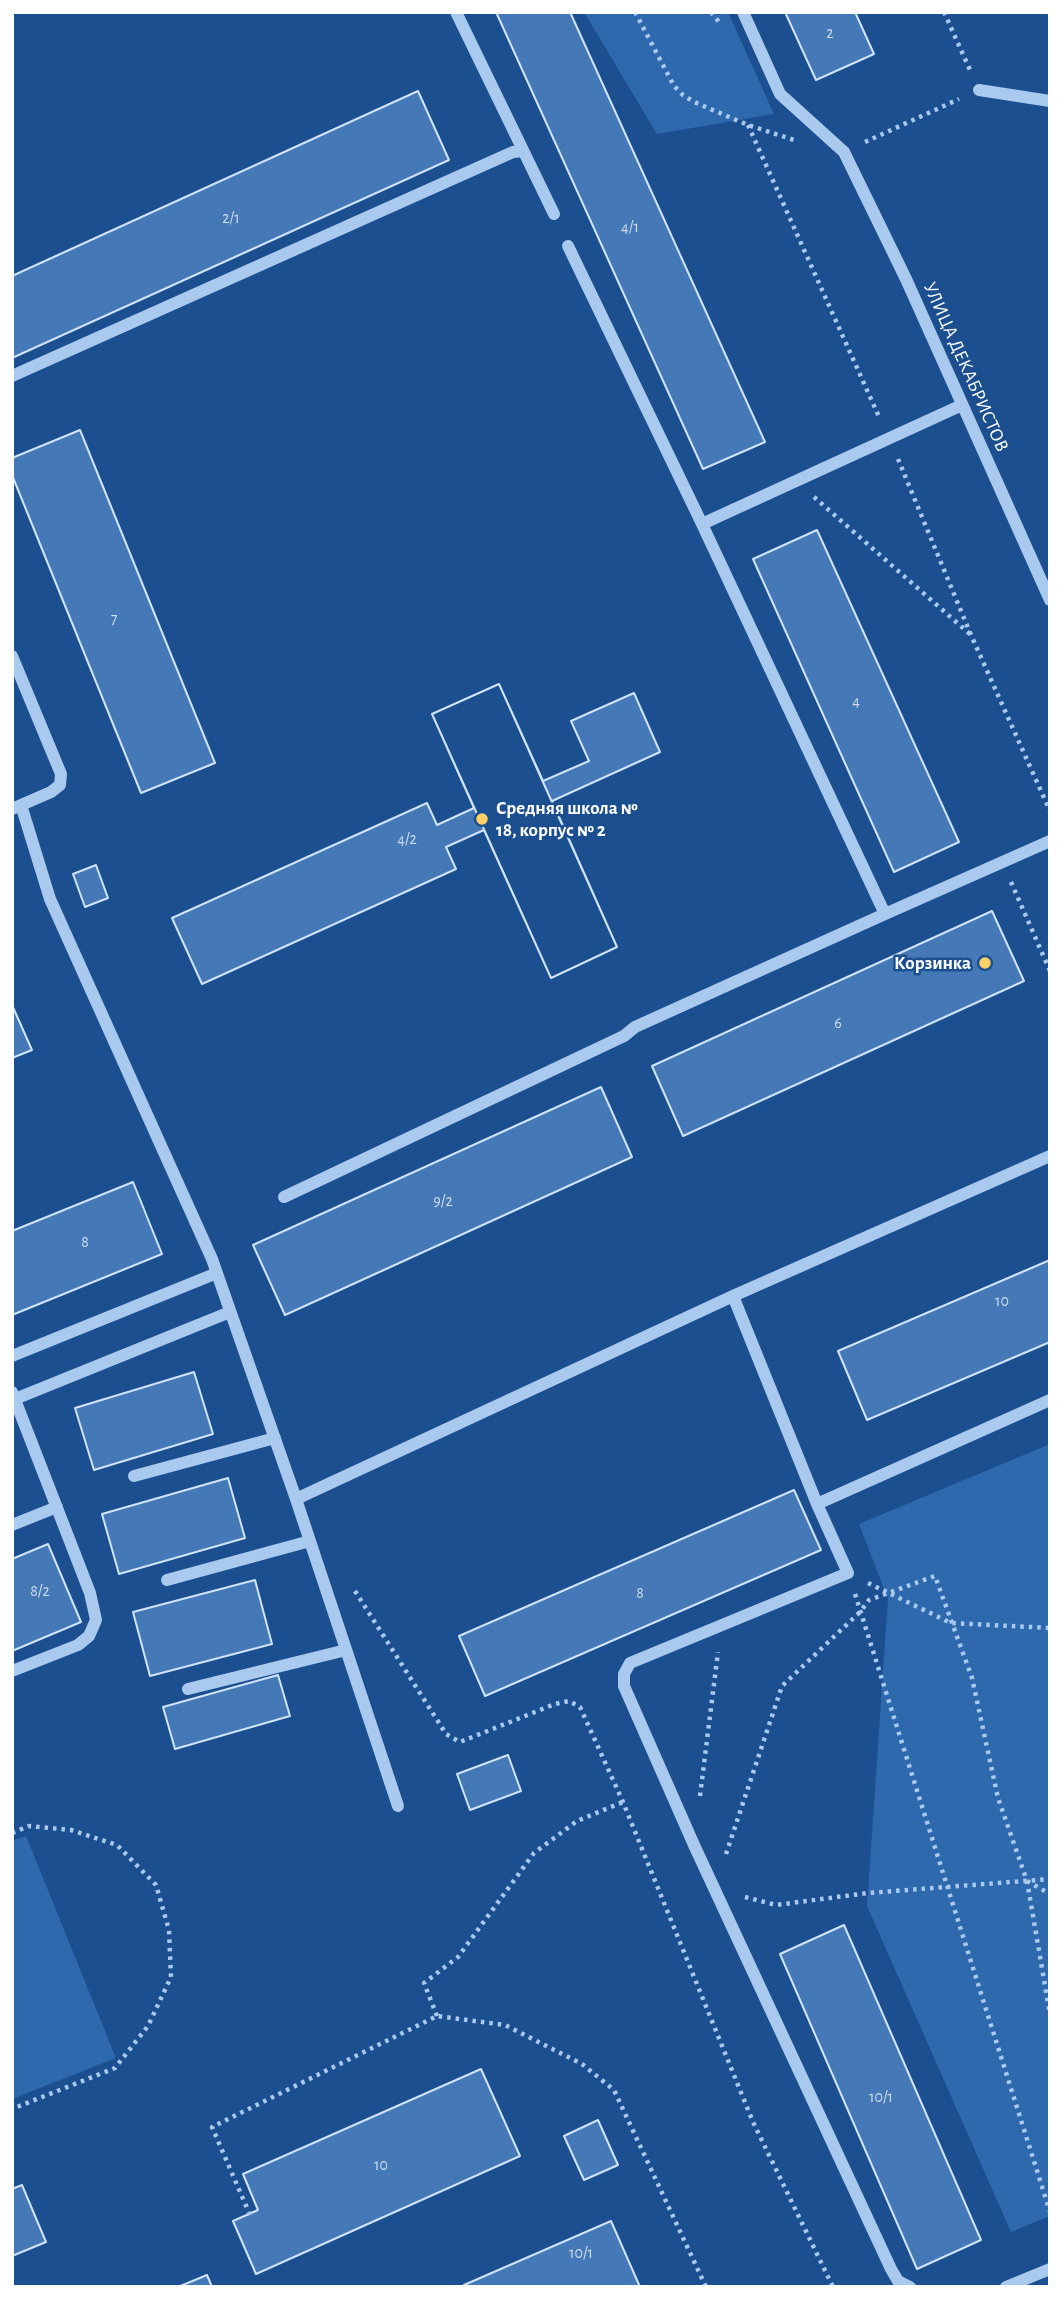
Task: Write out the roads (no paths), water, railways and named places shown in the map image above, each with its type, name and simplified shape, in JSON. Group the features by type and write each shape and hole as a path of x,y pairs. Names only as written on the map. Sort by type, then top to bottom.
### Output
{"street":[{"path":"456,12 554,214"},
{"name":"УЛИЦА ДЕКАБРИСТОВ","path":"743,12 780,94 844,152 906,279 1050,600"},
{"path":"979,90 1050,101"},
{"path":"12,376 513,152 523,151"},
{"path":"568,246 885,914"},
{"path":"702,524 962,405"},
{"path":"12,656 61,774 60,785 51,792 17,807 50,898 217,1273 398,1805"},
{"path":"284,1197 624,1036 635,1027 1050,841"},
{"path":"296,1499 733,1297 1050,1156"},
{"path":"12,1356 217,1273"},
{"path":"733,1297 848,1573 630,1663 624,1674 624,1686 694,1845 891,2269 898,2281 910,2287"},
{"path":"12,1671 78,1645 89,1636 96,1620 90,1593 14,1395 230,1312"},
{"path":"817,1504 1050,1400"},
{"path":"134,1476 275,1438"},
{"path":"12,1525 57,1507"},
{"path":"167,1580 310,1541"},
{"path":"188,1689 346,1650"},
{"path":"1006,2287 1050,2269"}],"place":[{"name":"Средняя школа № 18, корпус № 2","path":"482,819"},
{"name":"Корзинка","path":"985,963"}]}
